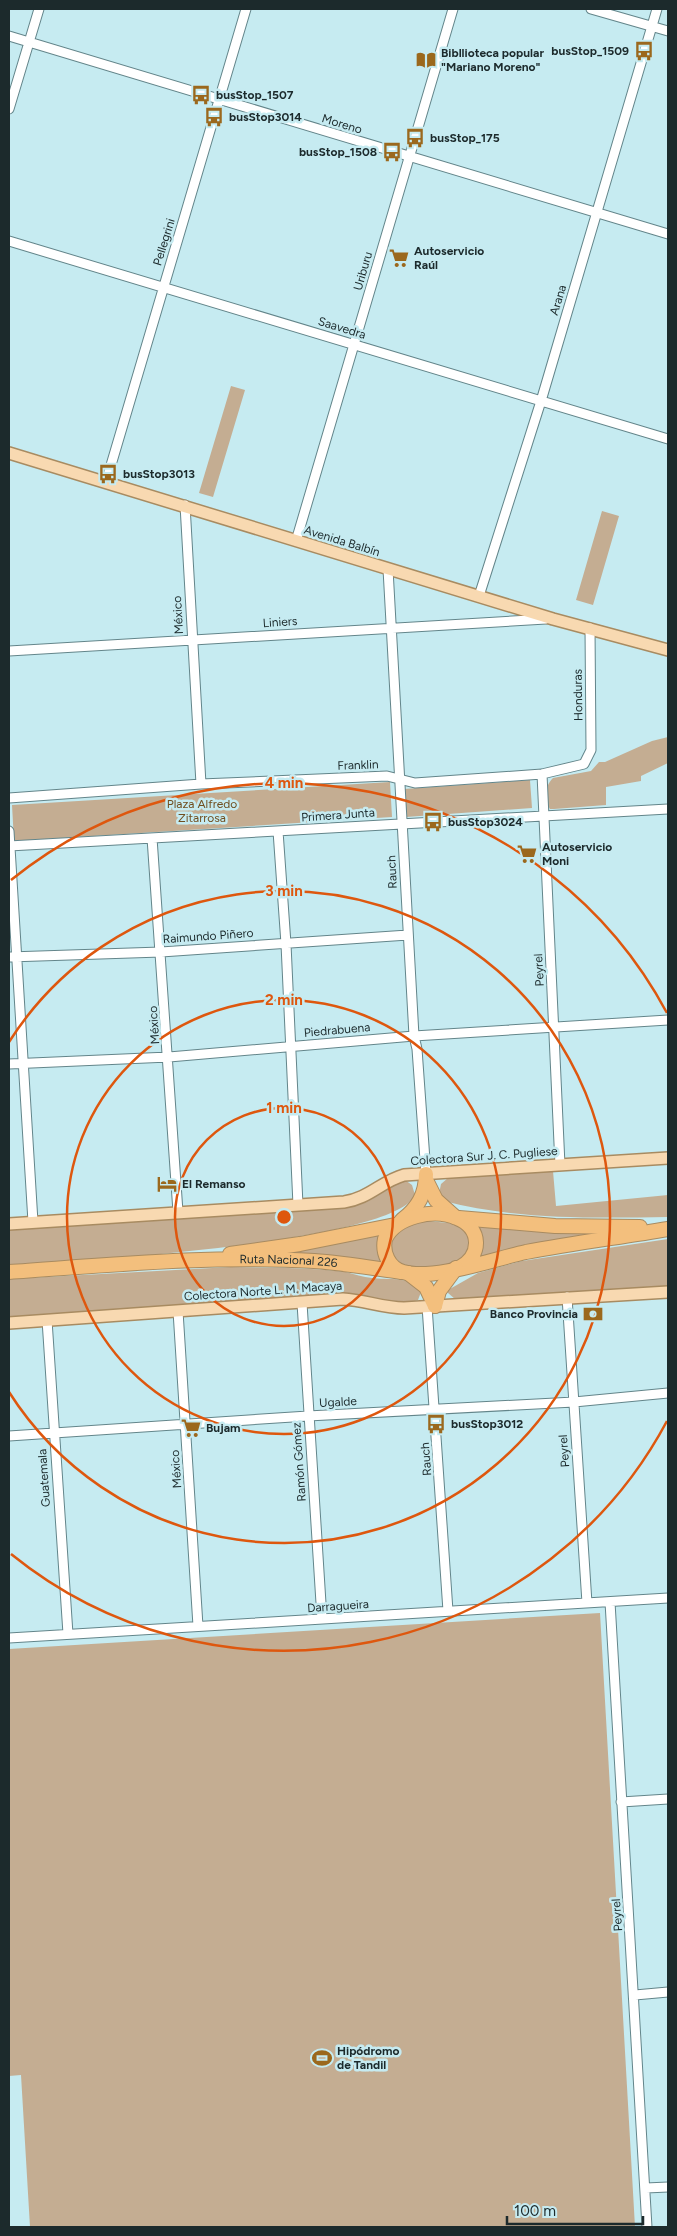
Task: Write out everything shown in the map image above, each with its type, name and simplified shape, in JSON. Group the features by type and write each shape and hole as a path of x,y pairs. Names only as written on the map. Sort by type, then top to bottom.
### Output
{"highway":[{"path":"426,1174 432,1195 444,1209 474,1232 477,1245 469,1262 457,1268 439,1291 431,1306"},
{"path":"426,1174 425,1188 419,1202 387,1234 384,1248 389,1262 417,1278 426,1287 431,1306"},
{"name":"Ruta Nacional 226","path":"9,1272 173,1261 300,1244 427,1215 555,1226 668,1229"},
{"name":"Ruta Nacional 226","path":"173,1261 311,1261 432,1274 553,1247 668,1229"}],"main road":[{"name":"Avenida Balbín","path":"9,453 553,618 668,648"},
{"name":"Colectora Sur J. C. Pugliese","path":"9,1224 352,1201 370,1195 398,1177 668,1158"},
{"name":"Colectora Norte L. M. Macaya","path":"9,1322 353,1299 393,1308 668,1292"}],"street":[{"path":"9,109 39,9"},
{"name":"Pellegrini","path":"106,482 246,9"},
{"name":"Uriburu","path":"296,541 453,9"},
{"path":"592,9 668,31"},
{"name":"Arana","path":"479,596 541,401 657,9"},
{"name":"Moreno","path":"9,36 668,234"},
{"name":"Saavedra","path":"9,242 668,439"},
{"name":"México","path":"185,505 201,784"},
{"name":"Rauch","path":"388,569 414,1036 417,1049 426,1174"},
{"name":"Liniers","path":"9,651 553,618"},
{"name":"Honduras","path":"586,761 592,745 590,628"},
{"name":"Franklin","path":"9,798 201,784 387,776 415,782 542,774 579,766 586,761"},
{"name":"Peyrel","path":"542,774 542,817 555,1028 560,1165"},
{"name":"Primera Junta","path":"9,846 668,809"},
{"path":"9,831 13,957 23,1064 33,1222"},
{"path":"278,831 286,944 298,1205"},
{"name":"México","path":"152,838 169,1057 178,1212"},
{"name":"Raimundo Piñero","path":"13,957 161,952 408,935"},
{"name":"Piedrabuena","path":"9,1064 169,1057 414,1036 668,1020"},
{"name":"Peyrel","path":"567,1297 587,1603"},
{"name":"Ramón Gómez","path":"302,1303 322,1619"},
{"name":"Rauch","path":"431,1306 435,1409 448,1611"},
{"name":"México","path":"178,1311 198,1626"},
{"name":"Guatemala","path":"47,1320 68,1634"},
{"name":"Ugalde","path":"9,1436 308,1416 574,1402 668,1393"},
{"name":"Darragueira","path":"9,1638 668,1598"},
{"name":"Peyrel","path":"610,1602 648,2227"},
{"path":"621,1802 668,1798"},
{"path":"635,1995 668,1992"},
{"path":"646,2188 668,2187"}],"green space":[{"path":"231,386 245,390 213,497 199,493"},
{"path":"602,511 619,516 593,605 576,600"},
{"path":"668,737 668,763 641,776 641,781 606,787 606,805 550,809 546,801 546,793 548,785 553,778 591,771 599,762 605,762 652,741"},
{"path":"530,780 532,808 406,817 404,789"},
{"name":"Plaza Alfredo Zitarrosa","path":"390,782 392,817 14,841 12,805"},
{"path":"553,1171 556,1206 668,1195 668,1217 527,1215 500,1212 444,1201 439,1194 441,1184 448,1178"},
{"path":"405,1180 412,1185 415,1195 394,1212 351,1226 293,1238 226,1247 9,1266 9,1227 337,1207"},
{"path":"428,1221 458,1224 471,1238 467,1257 448,1266 419,1268 402,1264 392,1255 390,1240 407,1224"},
{"path":"476,1222 621,1232 478,1259 483,1242"},
{"path":"383,1229 386,1267 244,1254"},
{"path":"668,1239 668,1286 455,1299 448,1293 448,1290 478,1273 522,1261"},
{"path":"231,1267 332,1270 369,1278 407,1281 413,1283 421,1292 418,1300 400,1303 348,1295 9,1317 9,1279"},
{"name":"Hipódromo de Tandil","path":"600,1613 635,2227 30,2227 21,2075 9,2076 9,1649"}],"place":[{"name":"busStop_1509","path":"644,51"},
{"name":"Bibllioteca popular \"Mariano Moreno\"","path":"426,60"},
{"name":"busStop_1507","path":"201,95"},
{"name":"busStop3014","path":"214,117"},
{"name":"busStop_175","path":"415,138"},
{"name":"busStop_1508","path":"392,152"},
{"name":"Autoservicio Raúl","path":"399,258"},
{"name":"busStop3013","path":"108,474"},
{"name":"busStop3024","path":"433,822"},
{"name":"Autoservicio Moni","path":"527,854"},
{"name":"El Remanso","path":"167,1184"},
{"name":"Banco Provincia","path":"593,1314"},
{"name":"busStop3012","path":"436,1424"},
{"name":"Bujam","path":"191,1428"},
{"name":"Hipódromo de Tandil","path":"322,2058"}]}
